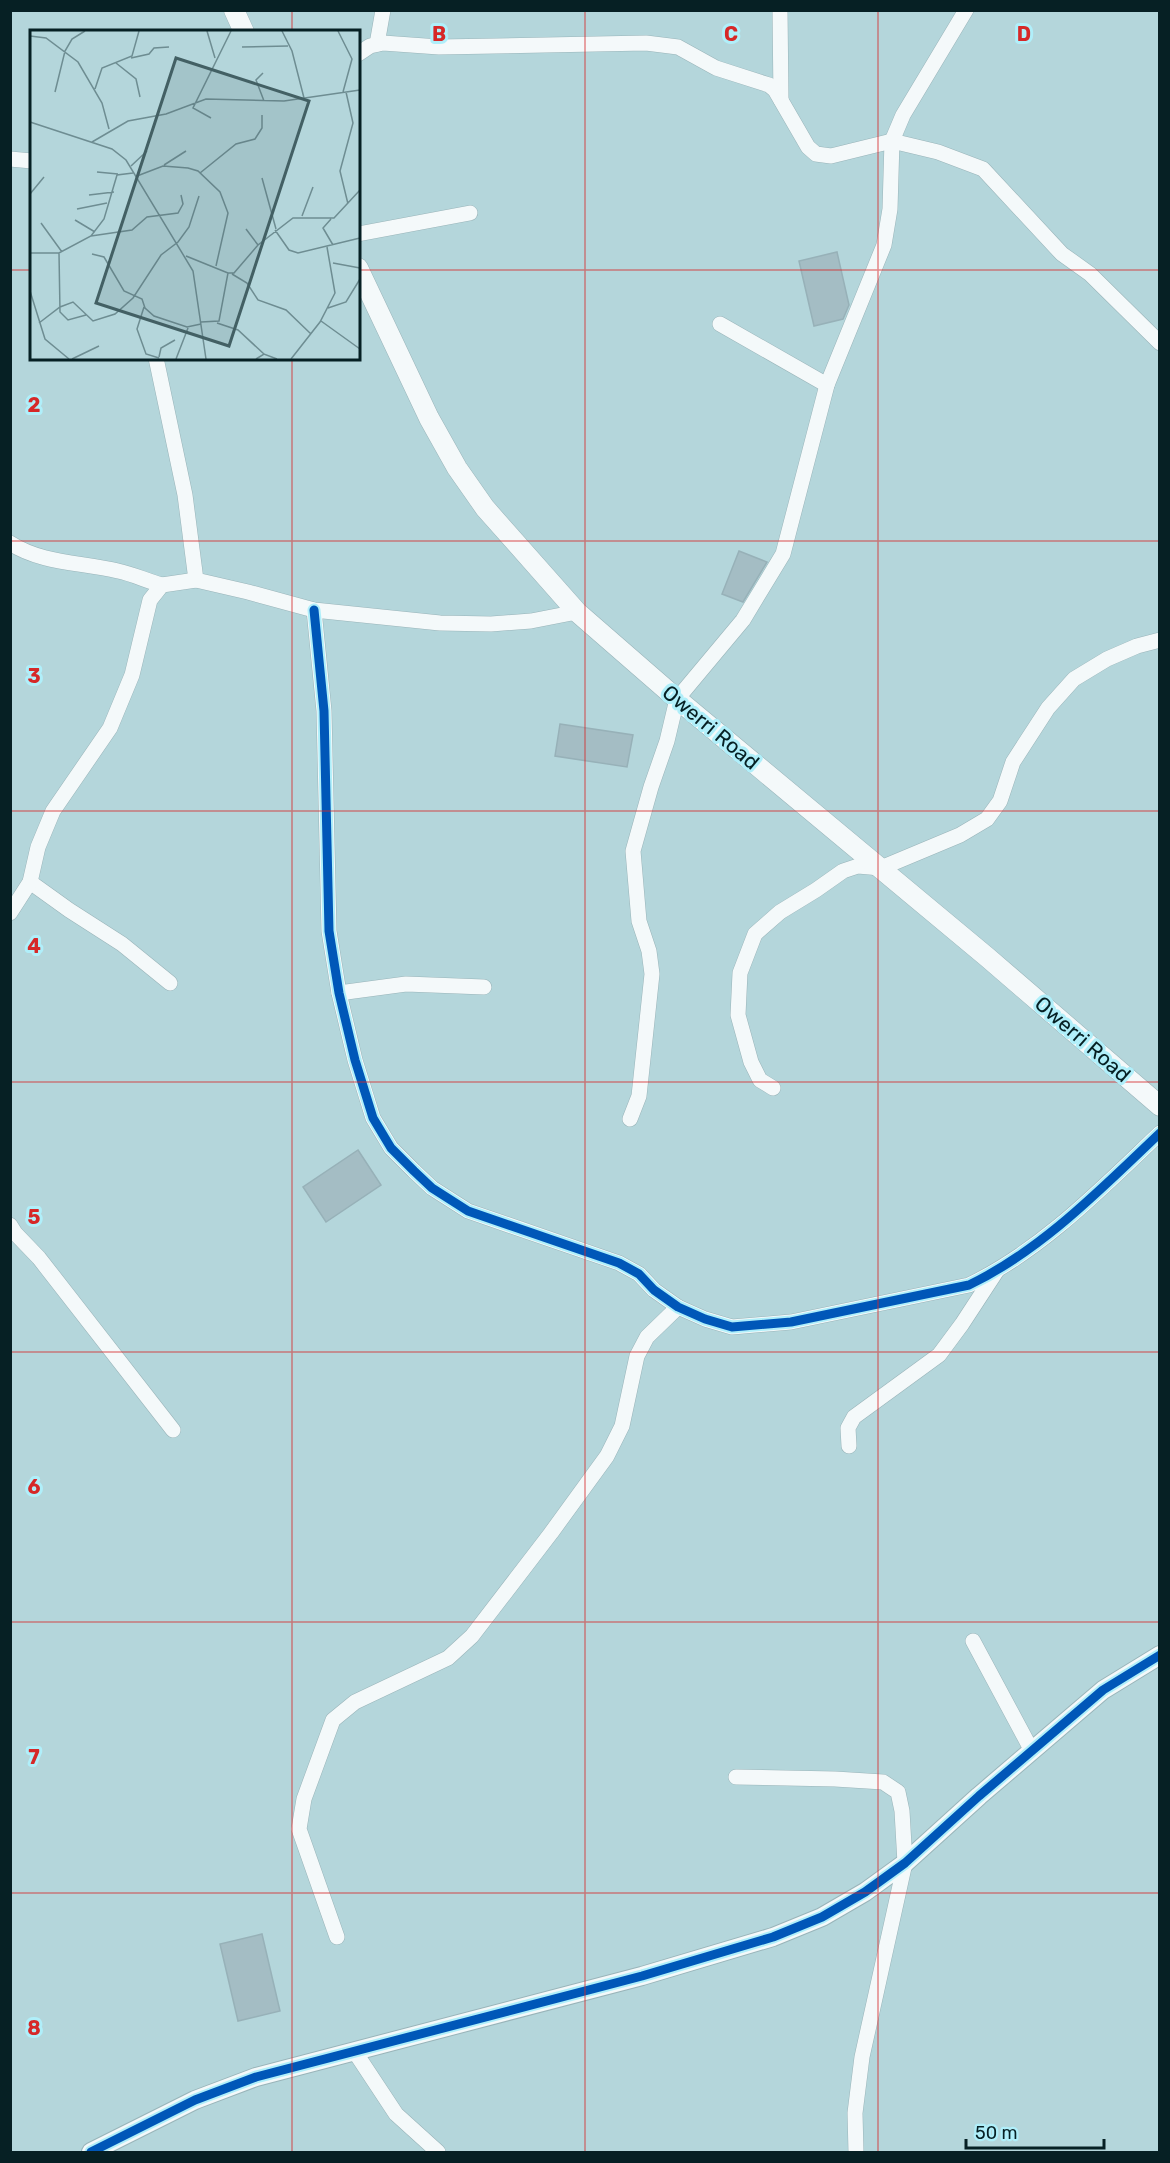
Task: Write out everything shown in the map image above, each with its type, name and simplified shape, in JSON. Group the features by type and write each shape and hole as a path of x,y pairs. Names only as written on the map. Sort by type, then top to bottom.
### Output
{"main road":[{"path":"234,10 243,30"},
{"name":"Owerri Road","path":"360,272 429,418 457,468 485,508 577,612 677,699 987,957 1160,1106"}],"street":[{"path":"377,44 383,10"},
{"path":"780,10 781,100"},
{"path":"630,1119 639,1096 648,1030 652,974 649,951 639,921 633,851 651,787 668,741 677,699 743,620 783,554 827,385 884,245 890,209 892,141 903,115 966,10"},
{"path":"360,53 377,44 440,47 646,43 678,47 716,68 769,85 781,100 808,147 816,154 831,156 892,141 938,152 983,169 1062,254 1089,274 1160,343"},
{"path":"10,159 30,161"},
{"path":"360,234 470,213"},
{"path":"720,324 827,385"},
{"path":"156,360 185,495 196,580"},
{"path":"10,543 20,550 52,560 118,571 162,585 196,580 314,610 440,623 491,624 531,621 577,612"},
{"path":"10,913 30,882 38,847 52,812 110,728 132,675 150,600 162,585"},
{"path":"314,610 324,711 329,931 339,993 355,1060 373,1118 392,1148 432,1188 468,1210 619,1263 639,1274 654,1290 678,1307 705,1319 732,1327 791,1322 969,1285 996,1272 1050,1233 1160,1133"},
{"path":"773,1088 760,1080 751,1062 738,1015 740,973 755,933 780,912 843,871 858,866 880,868 960,835 987,819 1000,801 1013,762 1048,708 1074,679 1107,659 1137,646 1160,640"},
{"path":"30,882 122,944 170,983"},
{"path":"339,993 406,984 484,987"},
{"path":"10,1225 39,1258 173,1430"},
{"path":"849,1446 848,1428 854,1417 939,1355 996,1272"},
{"path":"337,1937 299,1830 304,1799 333,1720 355,1702 448,1658 471,1636 607,1456 622,1426 638,1356 647,1337 678,1307"},
{"path":"973,1641 1032,1751"},
{"path":"91,2152 195,2100 256,2077 631,1979 772,1936 822,1917 865,1892 904,1863 1103,1690 1160,1655"},
{"path":"736,1777 883,1782 898,1792 902,1811 904,1863 862,2057 855,2113 856,2152"},
{"path":"355,2052 396,2114 438,2152"}],"building":[{"path":"837,252 849,305 843,319 814,326 799,261"},
{"path":"739,551 767,562 743,602 722,594"},
{"path":"560,724 633,735 627,767 555,756"},
{"path":"358,1150 381,1185 326,1222 303,1187"},
{"path":"262,1934 280,2011 238,2021 220,1944"}],"cycle path":[{"path":"314,610 324,711 329,931 339,993 355,1060 373,1118 391,1148 432,1188 468,1211 619,1263 639,1274 654,1290 678,1307 705,1319 732,1327 791,1322 969,1285 996,1271 1046,1236 1093,1196 1160,1133"},
{"path":"91,2152 195,2100 256,2077 642,1976 773,1937 822,1917 865,1892 905,1863 1103,1690 1160,1655"}]}
